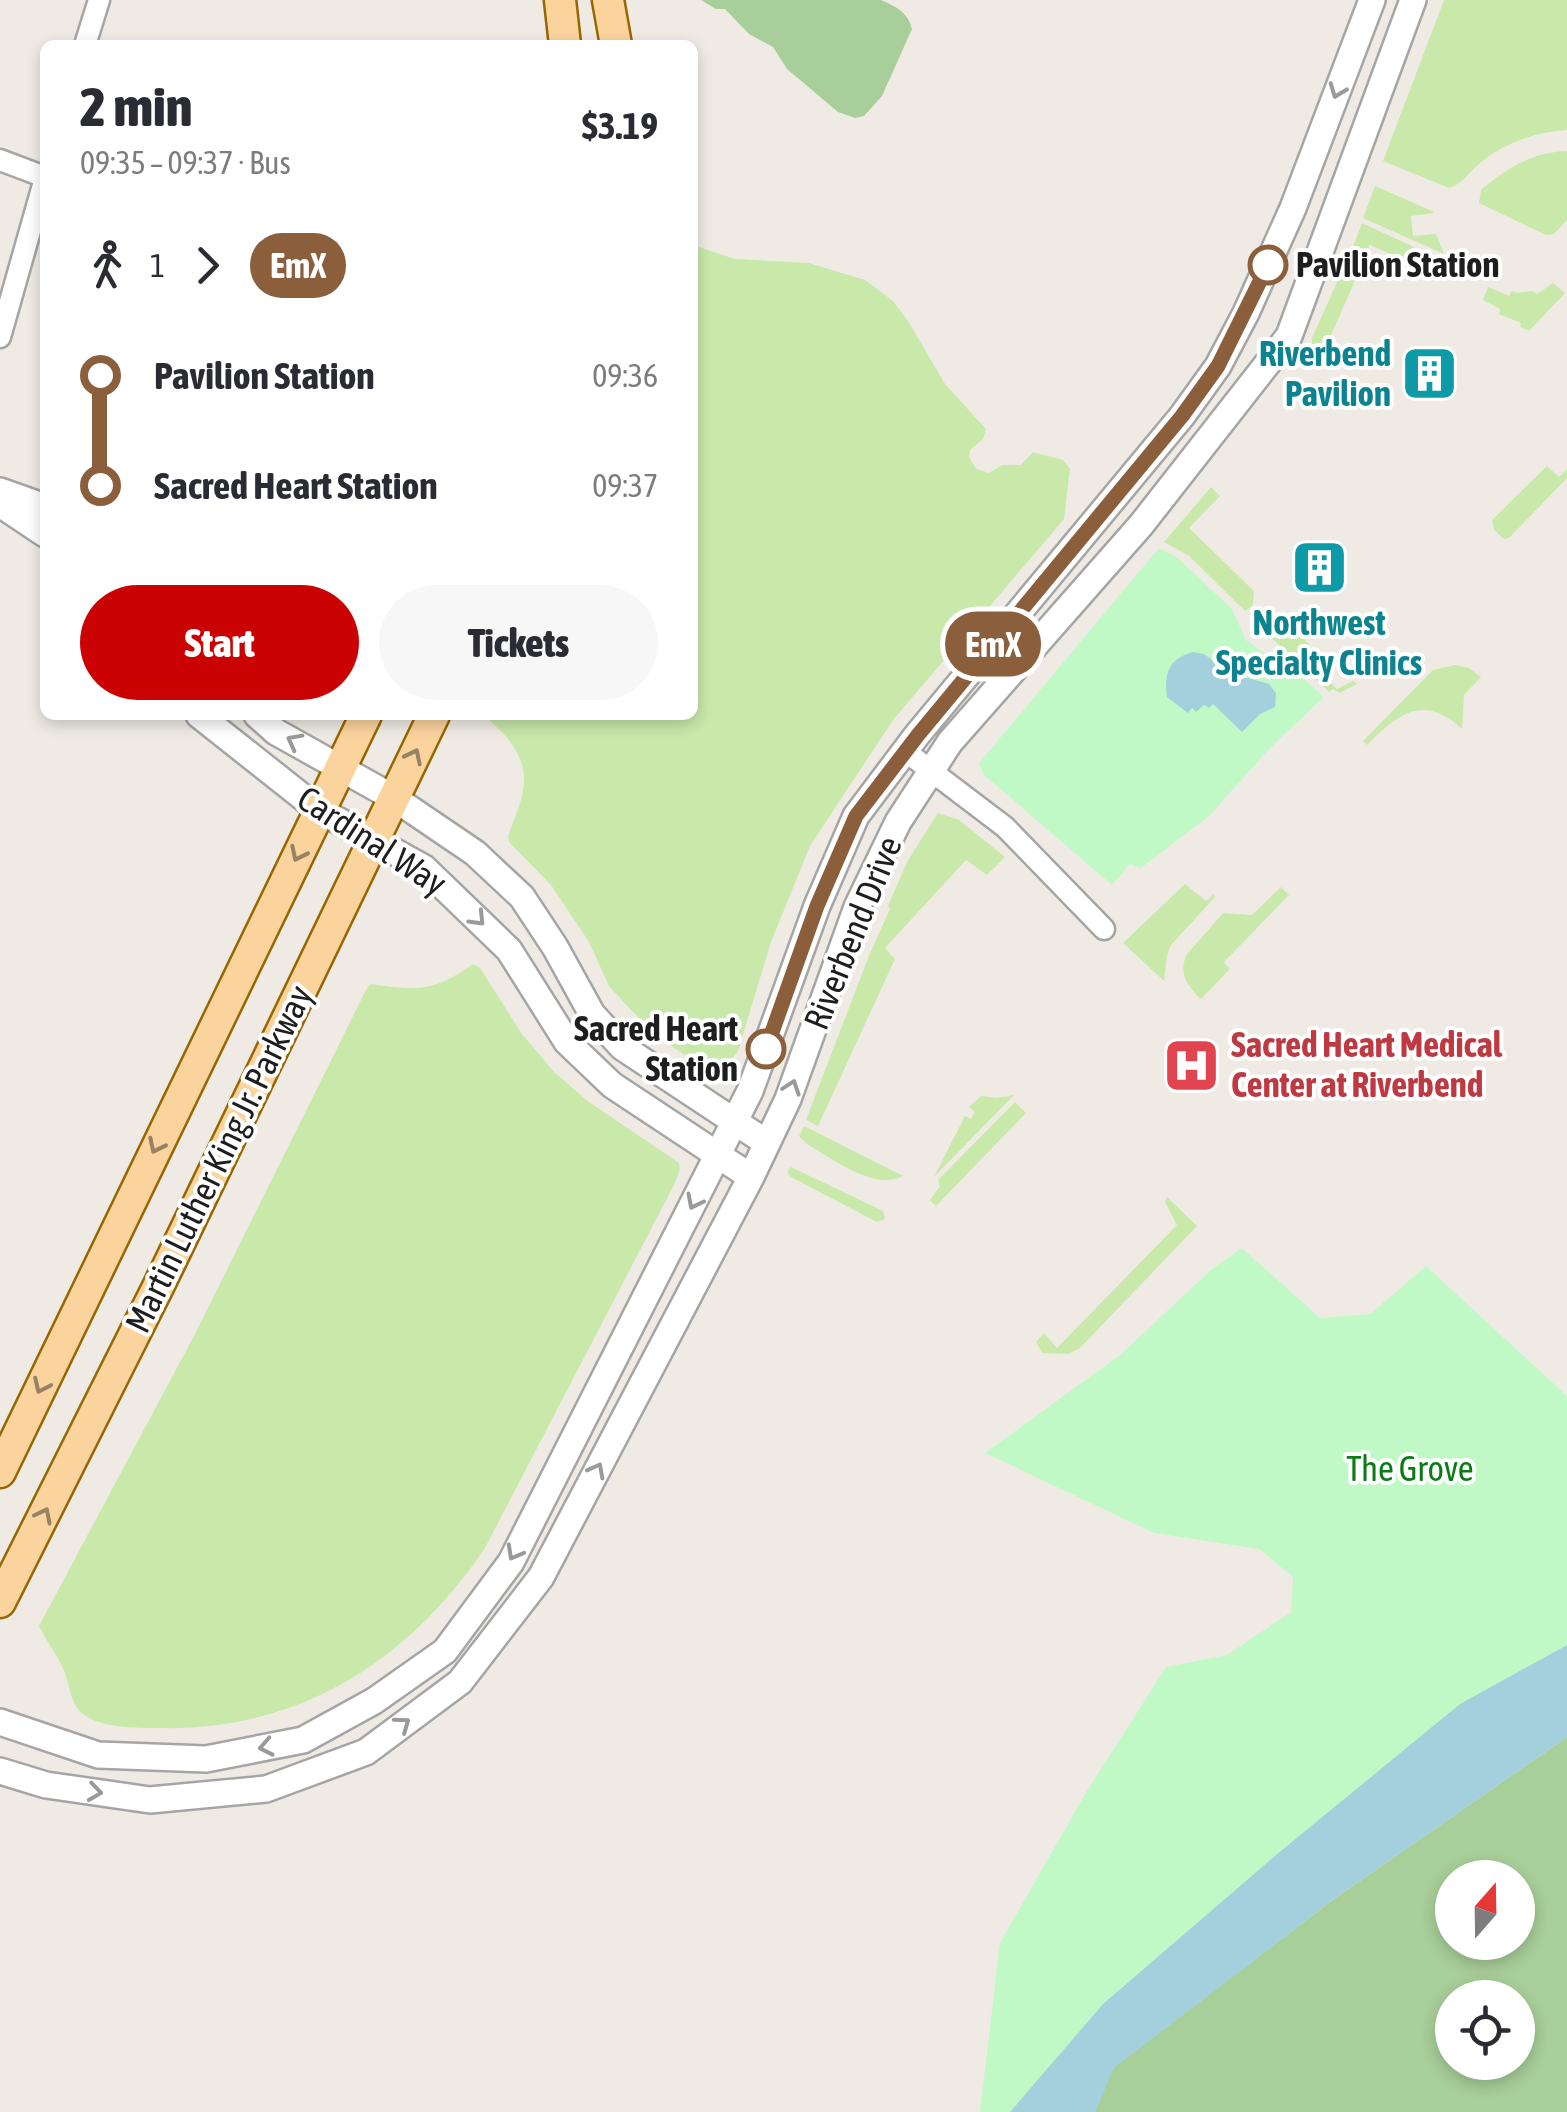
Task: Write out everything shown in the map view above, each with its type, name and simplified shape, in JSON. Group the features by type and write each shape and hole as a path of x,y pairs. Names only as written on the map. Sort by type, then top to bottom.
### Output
{"main road":[{"path":"560,0 564,40"},
{"path":"608,0 615,40"},
{"name":"Martin Luther King Jr. Parkway","path":"0,1472 363,720"},
{"name":"Martin Luther King Jr. Parkway","path":"0,1602 159,1286 432,720"}],"street":[{"path":"87,40 99,0"},
{"name":"Riverbend Drive","path":"0,1722 98,1755 206,1759 303,1740 374,1701 445,1651 511,1562 750,1092 817,906 856,816 905,751 1182,416 1218,366 1293,208 1372,0"},
{"name":"Riverbend Drive","path":"0,1770 46,1786 150,1800 266,1789 366,1752 460,1682 541,1578 768,1143 788,1100 857,907 898,822 950,742 1141,525 1288,336 1413,0"},
{"path":"0,160 40,175"},
{"path":"0,337 40,195"},
{"path":"0,492 40,506"},
{"path":"0,504 40,531"},
{"name":"Cardinal Way","path":"205,720 319,810 424,868 509,950 566,1042 612,1086 751,1176"},
{"name":"Cardinal Way","path":"263,720 276,732 394,798 475,853 522,897 556,947 592,1014 622,1048 768,1143"},
{"path":"905,751 1006,827 1104,930"}],"green space":[{"path":"701,0 881,0 904,14 912,29 882,96 864,116 855,118 838,112 787,69 773,47 749,34 725,9 716,9"},
{"path":"1444,0 1567,0 1567,130 1509,145 1449,188 1383,161"},
{"path":"1567,151 1567,220 1554,234 1546,235 1479,203 1481,190 1510,168 1543,154"},
{"path":"1375,186 1432,211 1411,216 1413,236 1436,234 1444,254 1363,218"},
{"path":"1362,223 1414,247 1408,262 1370,245 1358,270 1346,265"},
{"path":"698,247 735,259 809,263 865,280 893,301 945,384 986,429 983,439 970,450 969,457 976,469 989,473 1002,465 1021,465 1033,452 1063,460 1070,469 1064,519 893,720 810,846 771,942 738,1051 722,1072 706,1069 662,1040 630,1009 609,986 589,942 551,885 509,842 522,798 524,775 517,752 490,720 698,720"},
{"path":"1343,269 1358,274 1321,358 1312,347 1312,338"},
{"path":"1553,283 1565,293 1529,331 1483,300 1488,287 1509,296 1512,291 1537,294"},
{"path":"1547,466 1559,477 1567,469 1567,478 1504,539 1494,530 1492,520"},
{"path":"1211,487 1220,496 1189,528 1254,591 1253,605 1245,611 1189,556 1164,542"},
{"path":"1159,548 1178,558 1232,609 1246,640 1270,657 1285,662 1324,697 1269,749 1209,816 1141,868 1130,864 1112,885 983,774 979,763"},
{"path":"1285,620 1310,645 1302,655 1337,689 1353,681 1357,684 1340,693 1333,689 1329,692 1264,631 1270,622"},
{"path":"1455,665 1469,668 1481,677 1464,695 1462,729 1448,718 1423,710 1400,717 1367,745 1363,741 1433,670"},
{"path":"938,813 959,820 1005,857 987,875 966,860 885,948 895,959 818,1126 806,1120 888,906 907,862"},
{"path":"1185,884 1206,901 1214,894 1215,897 1171,945 1164,981 1123,943"},
{"path":"1281,887 1289,895 1224,962 1230,969 1201,999 1185,979 1187,954 1223,913 1252,915"},
{"path":"473,964 480,968 522,1034 554,1072 589,1102 679,1163 675,1183 485,1548 455,1589 421,1625 385,1656 345,1682 302,1703 257,1718 208,1726 157,1728 118,1726 90,1719 76,1707 62,1665 39,1626 195,1334 367,988 371,984 425,987 447,980"},
{"path":"1014,1095 934,1177 965,1116 971,1119 975,1112 969,1107 981,1096"},
{"path":"1015,1102 1026,1113 936,1206 930,1200 940,1186 938,1180"},
{"path":"804,1126 903,1176 879,1179 854,1171 808,1145 799,1136"},
{"path":"791,1167 883,1211 885,1219 877,1222 791,1177 787,1172"},
{"path":"1167,1197 1197,1226 1080,1348 1068,1354 1042,1353 1036,1342 1044,1333 1057,1348 1177,1225 1165,1202"},
{"name":"The Grove","path":"1242,1248 1320,1318 1370,1314 1426,1266 1567,1396 1567,1645 1460,1704 1103,2004 1010,2112 980,2112 1000,1943 1087,1791 1166,1667 1227,1655 1291,1612 1293,1577 1259,1549 1154,1533 985,1453 1120,1355 1211,1270"},
{"path":"1567,1737 1567,2112 1095,2112 1113,2068 1334,1899"}],"water":[{"path":"1193,652 1204,654 1230,673 1269,684 1276,693 1275,707 1260,714 1242,732 1213,704 1196,712 1192,708 1188,713 1167,697 1166,681 1173,663"},
{"path":"1567,1645 1567,1737 1334,1899 1114,2068 1095,2112 1010,2112 1103,2004 1276,1855 1460,1704"}],"bus line":[{"name":"EmX","path":"766,1049 817,906 856,816 918,735 1182,416 1218,366 1268,265"}],"place":[{"name":"Pavilion Station","path":"1268,265"},
{"name":"Riverbend Pavilion","path":"1430,374"},
{"name":"Northwest Specialty Clinics","path":"1319,567"},
{"name":"Sacred Heart Station","path":"766,1049"},
{"name":"Sacred Heart Medical Center at Riverbend","path":"1192,1065"}]}
